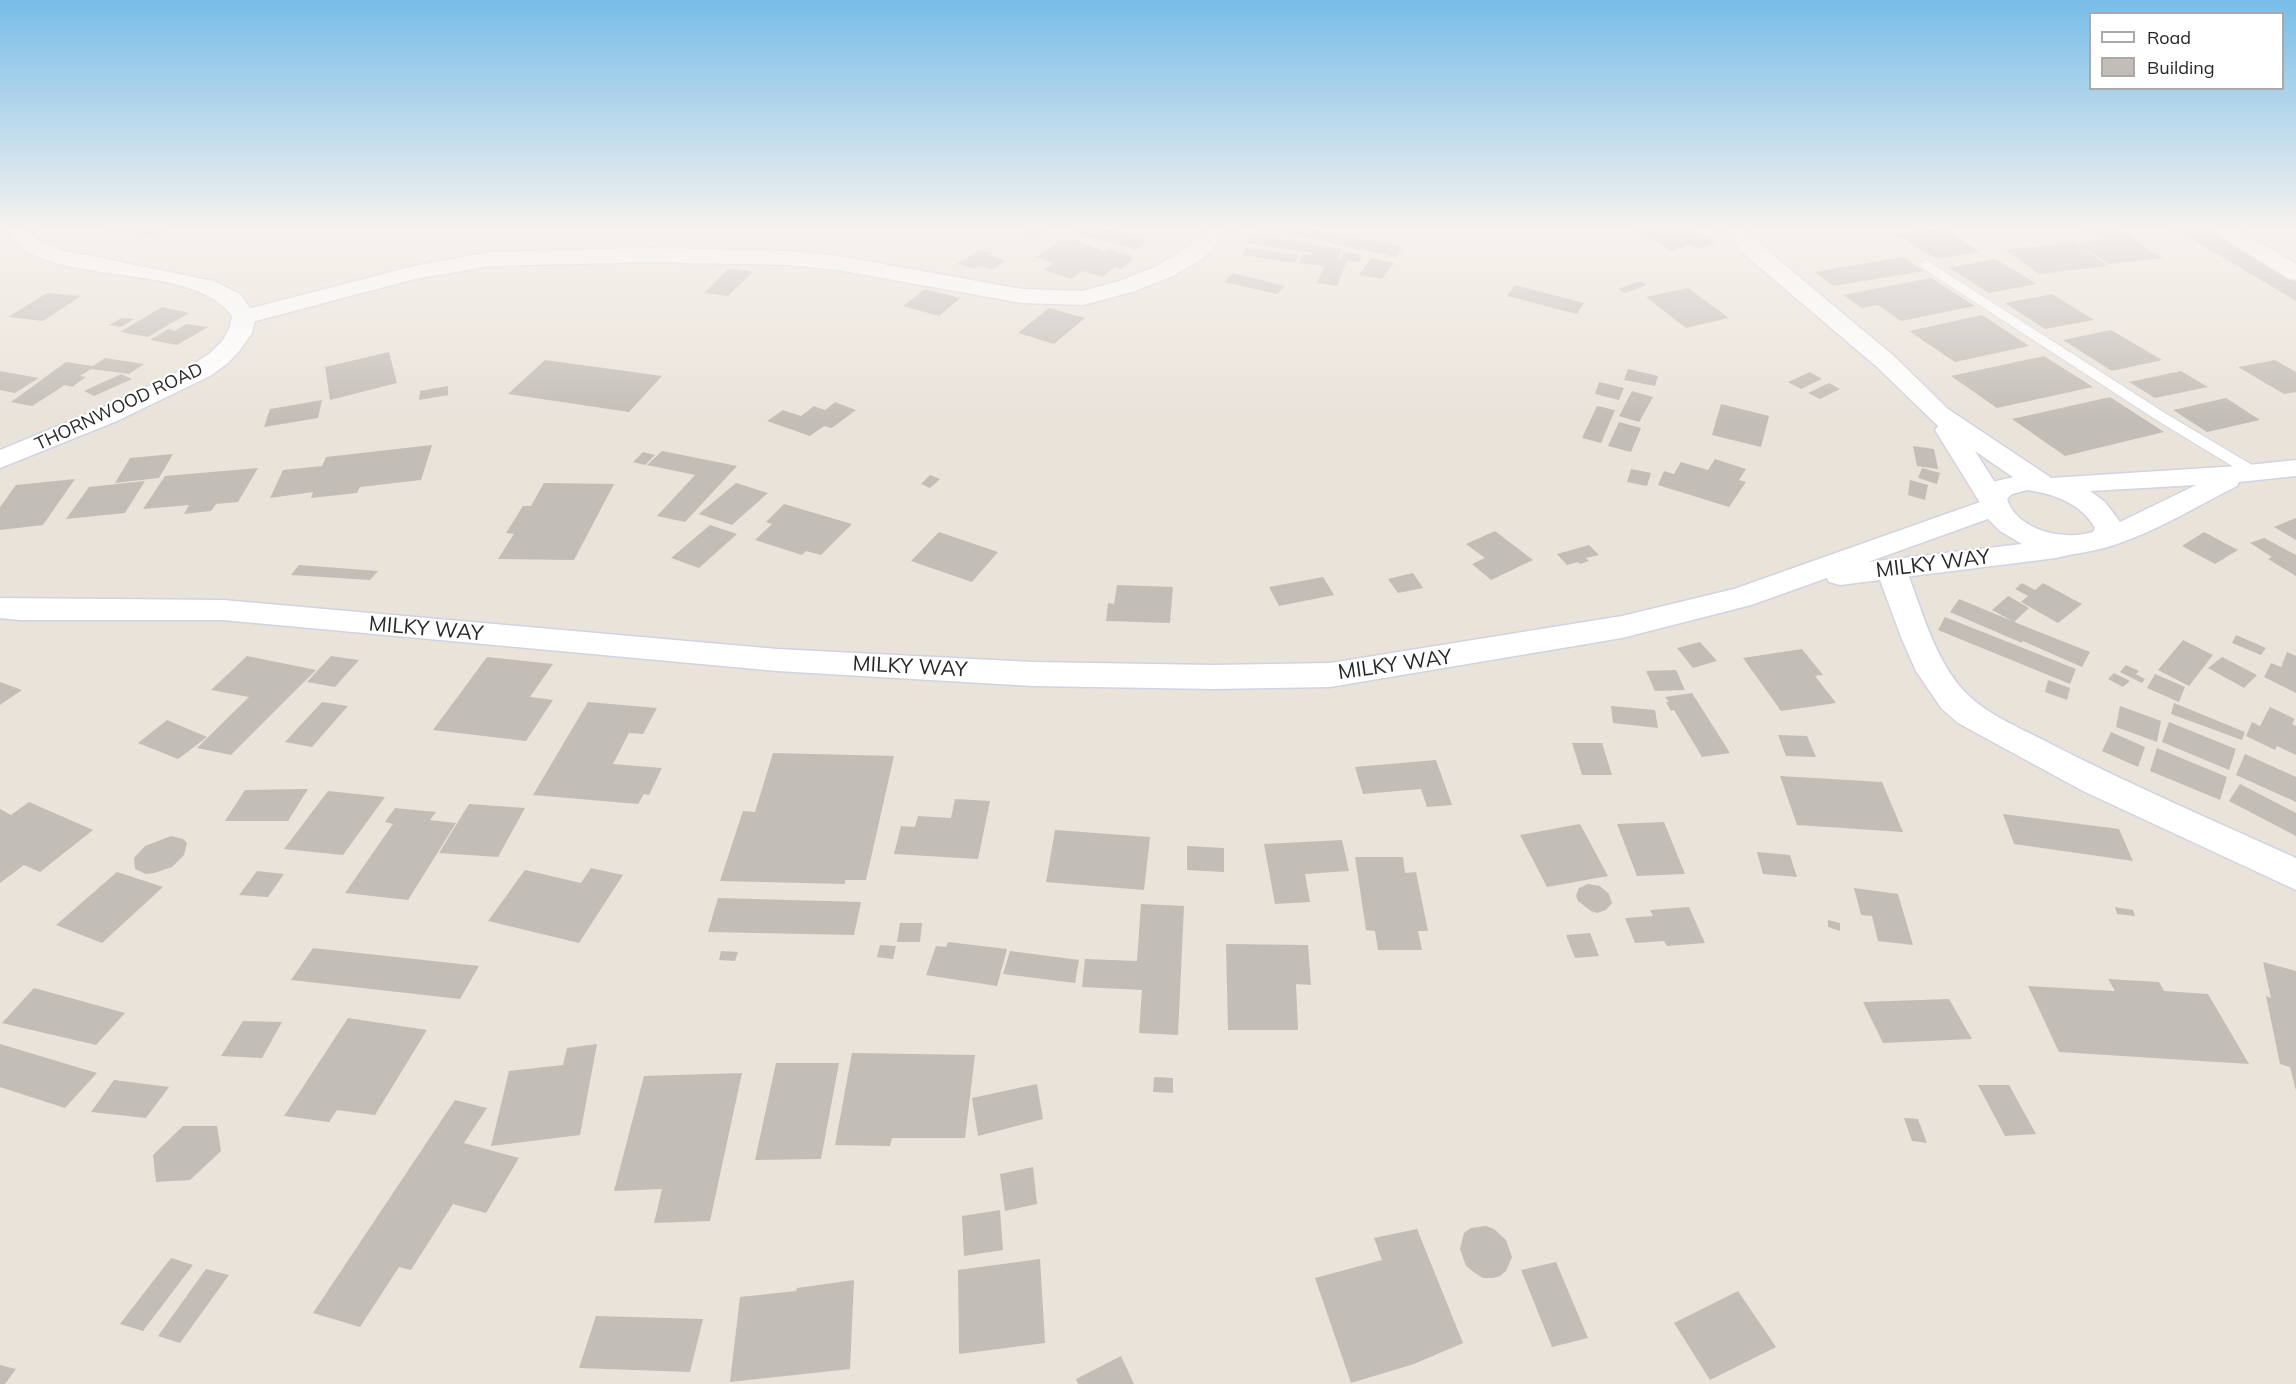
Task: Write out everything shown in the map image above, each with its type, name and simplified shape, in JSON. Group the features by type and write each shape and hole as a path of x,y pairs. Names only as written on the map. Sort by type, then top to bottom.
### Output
{"street":[{"path":"222,292 239,304 244,317 343,292"},
{"path":"997,292 1022,296 1070,299 1107,292"},
{"path":"1802,292 1886,362 1939,416 2001,518 2033,538 2074,547"},
{"name":"THORNWOOD ROAD","path":"0,460 87,425 189,378 221,357 236,339 244,317"},
{"path":"1939,416 2046,484 2070,492 2090,503 2103,515 2109,528 2106,538"},
{"path":"2046,484 2296,468"},
{"path":"2106,538 2246,473"},
{"name":"MILKY WAY","path":"7,610 223,610 777,660 1033,674 1214,677 1330,675 1622,627 1740,598 1793,581 1993,503 1996,490 2009,483 2046,484"},
{"name":"MILKY WAY","path":"1793,581 2093,545 2106,538"},
{"path":"1891,569 1917,639 1937,677 1954,701 1986,724 2067,768 2296,875"}],"lane":[{"path":"1968,292 2246,473"}],"building":[{"path":"705,292 733,292 728,296 704,293"},
{"path":"922,292 935,292 960,298 939,316 903,306"},
{"path":"1510,292 1540,292 1584,303 1577,314 1507,296"},
{"path":"1671,292 1693,292 1729,318 1686,328 1646,297"},
{"path":"1861,292 1952,292 1975,306 1901,321 1878,305 1862,308 1843,295"},
{"path":"2280,292 2296,292 2296,301"},
{"path":"47,293 81,296 43,321 8,317"},
{"path":"2052,294 2094,320 2045,329 2005,303"},
{"path":"162,307 189,313 148,337 120,332"},
{"path":"1049,308 1085,318 1054,344 1018,333"},
{"path":"1982,315 2029,346 1955,362 1909,331"},
{"path":"122,318 134,319 121,327 109,325"},
{"path":"186,324 208,327 177,345 150,340 168,329 175,331"},
{"path":"2111,330 2162,360 2112,371 2063,340"},
{"path":"389,352 397,383 330,400 325,367"},
{"path":"2044,356 2093,387 1997,408 1951,376"},
{"path":"105,358 144,364 129,374 91,369 80,376 86,377 72,387 65,385 32,406 11,402 66,362 93,366"},
{"path":"545,360 662,376 629,412 508,394"},
{"path":"2275,360 2296,372 2296,392 2284,394 2238,367"},
{"path":"1628,369 1658,376 1655,386 1624,380"},
{"path":"0,371 39,378 15,393 0,390"},
{"path":"2181,371 2208,387 2155,398 2129,382"},
{"path":"1810,372 1822,379 1801,389 1788,382"},
{"path":"121,374 132,379 94,396 84,391"},
{"path":"1599,382 1624,388 1619,400 1595,394"},
{"path":"1829,383 1840,389 1820,399 1808,393"},
{"path":"448,386 448,395 419,400 420,391"},
{"path":"1632,391 1653,397 1639,422 1619,416"},
{"path":"2110,397 2164,432 2065,456 2012,419"},
{"path":"2226,398 2260,420 2207,432 2173,410"},
{"path":"322,400 318,418 264,427 270,409"},
{"path":"835,402 856,410 832,428 824,426 810,436 767,421 783,410 801,416 814,406 825,410"},
{"path":"1721,404 1769,416 1761,447 1712,435"},
{"path":"1597,406 1615,410 1601,443 1582,438"},
{"path":"1619,422 1641,428 1631,452 1608,446"},
{"path":"432,445 421,480 360,487 357,493 311,498 313,492 270,498 283,470 322,466 326,457"},
{"path":"1913,446 1934,449 1938,469 1917,466"},
{"path":"662,451 737,466 685,522 657,516 695,475 647,465"},
{"path":"643,452 655,455 645,465 633,462"},
{"path":"173,454 159,478 115,483 130,458"},
{"path":"1715,459 1746,469 1739,480 1746,482 1729,507 1658,485 1664,471 1674,474 1681,462 1708,470"},
{"path":"258,468 238,502 216,504 211,511 184,514 189,505 143,509 165,476"},
{"path":"1922,468 1940,473 1937,484 1918,478"},
{"path":"1631,469 1651,473 1647,486 1627,482"},
{"path":"930,475 940,479 930,488 921,484"},
{"path":"75,479 43,525 0,530 0,507 16,485"},
{"path":"1910,480 1928,485 1925,500 1908,495"},
{"path":"145,481 125,513 66,519 89,487"},
{"path":"544,483 614,484 574,560 498,559 514,534 506,533 523,506 531,506"},
{"path":"736,483 768,493 732,525 699,514"},
{"path":"784,504 852,524 821,555 806,551 802,555 755,540 772,524 766,522"},
{"path":"2296,518 2296,540 2274,527"},
{"path":"710,525 737,534 699,568 671,558"},
{"path":"1495,531 1533,560 1491,580 1472,564 1485,558 1466,544"},
{"path":"939,532 998,552 972,582 911,561"},
{"path":"2204,532 2238,550 2215,564 2182,546"},
{"path":"2264,538 2296,555 2296,576 2268,559 2272,557 2250,543"},
{"path":"1589,545 1599,555 1586,558 1589,561 1580,564 1578,562 1567,565 1557,554"},
{"path":"299,565 378,571 370,580 291,575"},
{"path":"1413,573 1423,588 1398,593 1388,579"},
{"path":"1323,577 1334,595 1279,606 1269,587"},
{"path":"2022,583 2035,590 2043,583 2082,604 2058,623 2021,602 2028,596 2015,589"},
{"path":"1117,585 1173,587 1170,623 1106,621 1108,603 1114,604"},
{"path":"2008,596 2029,608 2014,622 1992,610"},
{"path":"1959,599 2090,652 2082,667 2023,641 2022,643 1950,612"},
{"path":"1945,617 2076,669 2070,684 1938,630"},
{"path":"2236,635 2266,648 2261,655 2232,643"},
{"path":"2183,640 2213,655 2189,686 2158,670"},
{"path":"1700,642 1717,661 1693,668 1677,648"},
{"path":"1802,649 1823,675 1815,676 1836,703 1781,711 1743,658"},
{"path":"2287,652 2296,656 2296,693 2264,677 2271,663 2281,667"},
{"path":"247,656 316,670 231,755 197,748 249,697 211,690"},
{"path":"331,656 359,660 335,687 307,682"},
{"path":"487,657 553,664 530,697 553,700 526,741 433,730"},
{"path":"2222,657 2257,675 2244,688 2208,668"},
{"path":"2126,665 2139,671 2136,674 2145,679 2142,683 2120,672"},
{"path":"1676,670 1685,690 1655,691 1646,671"},
{"path":"2114,673 2130,681 2123,687 2108,679"},
{"path":"2155,674 2185,687 2179,702 2147,688"},
{"path":"2048,680 2070,688 2067,700 2045,692"},
{"path":"0,682 22,690 0,705"},
{"path":"1692,693 1730,753 1702,757 1674,710 1671,711 1666,702 1669,702 1665,697"},
{"path":"322,702 348,706 312,747 285,742"},
{"path":"588,702 657,708 643,734 629,733 613,764 662,768 649,795 644,794 638,804 533,795"},
{"path":"2174,703 2245,732 2242,740 2171,714"},
{"path":"1611,706 1655,710 1658,728 1613,723"},
{"path":"2120,706 2161,721 2157,742 2116,727"},
{"path":"2270,707 2295,719 2292,724 2296,726 2296,755 2277,746 2275,750 2246,736 2252,722 2260,726"},
{"path":"167,720 207,737 178,759 138,743"},
{"path":"2169,722 2236,749 2229,770 2162,742"},
{"path":"2111,732 2145,747 2138,767 2102,751"},
{"path":"1778,735 1807,736 1816,757 1786,756"},
{"path":"1572,743 1602,743 1612,775 1582,775"},
{"path":"2157,748 2227,777 2220,800 2150,771"},
{"path":"773,753 894,756 866,880 845,880 845,884 720,881 743,811 755,812"},
{"path":"2245,754 2296,777 2296,802 2236,775"},
{"path":"1436,760 1452,805 1427,807 1421,789 1363,794 1355,767"},
{"path":"1780,776 1882,782 1903,832 1797,825"},
{"path":"2240,784 2296,813 2296,836 2229,801"},
{"path":"308,789 288,821 225,821 245,790"},
{"path":"328,791 385,797 343,855 284,849"},
{"path":"955,799 990,801 978,859 894,854 901,826 915,827 918,816 951,818"},
{"path":"29,802 93,830 40,872 24,865 0,883 0,809 11,815"},
{"path":"469,804 525,808 498,857 439,853"},
{"path":"395,808 436,812 430,820 456,823 408,900 345,893 393,824 385,822"},
{"path":"2003,814 2119,829 2133,861 2014,844"},
{"path":"1664,822 1685,874 1637,876 1617,824"},
{"path":"1580,824 1608,876 1547,887 1520,835"},
{"path":"1055,830 1150,837 1144,890 1046,882"},
{"path":"171,836 183,839 187,843 184,855 172,867 146,874 135,869 134,858 145,846"},
{"path":"1342,840 1349,871 1305,874 1310,902 1275,904 1264,844"},
{"path":"1187,846 1224,848 1224,872 1187,870"},
{"path":"1757,852 1790,855 1797,877 1763,874"},
{"path":"1355,857 1403,857 1405,873 1416,872 1428,931 1418,931 1422,950 1378,950 1375,931 1366,930"},
{"path":"591,868 623,875 579,943 488,921 525,870 581,883"},
{"path":"257,871 284,874 268,897 239,895"},
{"path":"117,872 163,887 102,943 56,925"},
{"path":"1588,884 1600,886 1609,894 1612,903 1606,910 1597,913 1578,901 1576,896 1579,888"},
{"path":"1854,888 1898,894 1913,945 1878,941 1872,916 1861,915"},
{"path":"718,898 861,902 854,935 708,932"},
{"path":"1141,904 1184,906 1178,1035 1139,1033 1142,990 1082,987 1085,959 1137,961"},
{"path":"1689,907 1705,943 1667,946 1664,941 1635,943 1625,918 1653,916 1650,910"},
{"path":"2115,907 2133,910 2135,916 2117,914"},
{"path":"1828,920 1840,923 1840,931 1828,927"},
{"path":"900,923 922,923 920,942 897,942"},
{"path":"1590,933 1599,956 1575,958 1566,935"},
{"path":"948,942 1007,949 997,986 926,975 936,946 946,947"},
{"path":"1226,944 1308,945 1311,985 1296,984 1298,1030 1228,1030"},
{"path":"880,945 896,946 893,959 877,957"},
{"path":"313,948 479,966 460,999 291,980"},
{"path":"721,951 738,952 735,961 719,960"},
{"path":"1010,951 1079,960 1075,983 1003,974"},
{"path":"2263,962 2296,971 2296,1091 2290,1067 2280,1064 2266,996 2271,998"},
{"path":"2108,979 2159,982 2164,991 2208,994 2249,1064 2059,1052 2028,986 2115,991"},
{"path":"34,988 125,1013 96,1045 2,1023"},
{"path":"1949,999 1972,1039 1883,1043 1863,1002"},
{"path":"348,1018 427,1030 375,1115 337,1110 329,1122 284,1116"},
{"path":"243,1021 282,1022 262,1058 221,1056"},
{"path":"0,1044 97,1073 65,1108 0,1087"},
{"path":"597,1044 580,1135 491,1146 509,1071 563,1065 567,1048"},
{"path":"852,1053 975,1055 965,1138 892,1138 890,1146 835,1145"},
{"path":"776,1063 839,1063 821,1159 755,1160"},
{"path":"742,1073 710,1221 654,1223 662,1189 614,1191 644,1076"},
{"path":"1154,1077 1173,1078 1173,1093 1153,1092"},
{"path":"114,1080 169,1087 146,1118 91,1112"},
{"path":"1037,1084 1043,1119 978,1136 972,1098"},
{"path":"1978,1085 2009,1085 2036,1134 2005,1136"},
{"path":"455,1100 487,1108 464,1143 519,1158 486,1213 453,1204 411,1270 399,1267 360,1327 313,1313"},
{"path":"1904,1118 1918,1119 1927,1143 1912,1141"},
{"path":"183,1126 217,1126 221,1151 190,1180 156,1182 153,1155"},
{"path":"1033,1167 1037,1204 1005,1211 1000,1174"},
{"path":"1000,1210 1003,1250 964,1256 962,1216"},
{"path":"1486,1226 1494,1229 1506,1240 1512,1257 1506,1271 1493,1278 1483,1278 1466,1266 1460,1249 1464,1233 1471,1228"},
{"path":"1417,1229 1463,1343 1414,1364 1351,1383 1315,1278 1382,1260 1374,1238"},
{"path":"171,1258 193,1265 143,1331 120,1324"},
{"path":"1040,1259 1045,1343 959,1354 958,1270"},
{"path":"1556,1262 1588,1338 1552,1347 1521,1270"},
{"path":"206,1269 229,1275 180,1343 158,1336"},
{"path":"854,1280 850,1369 730,1382 740,1297 796,1291 797,1288"},
{"path":"1738,1291 1776,1347 1710,1380 1674,1323"},
{"path":"596,1316 703,1319 690,1372 579,1368"},
{"path":"1121,1356 1134,1384 1078,1384 1076,1379"},
{"path":"0,1365 16,1369 5,1384 0,1384"}]}
